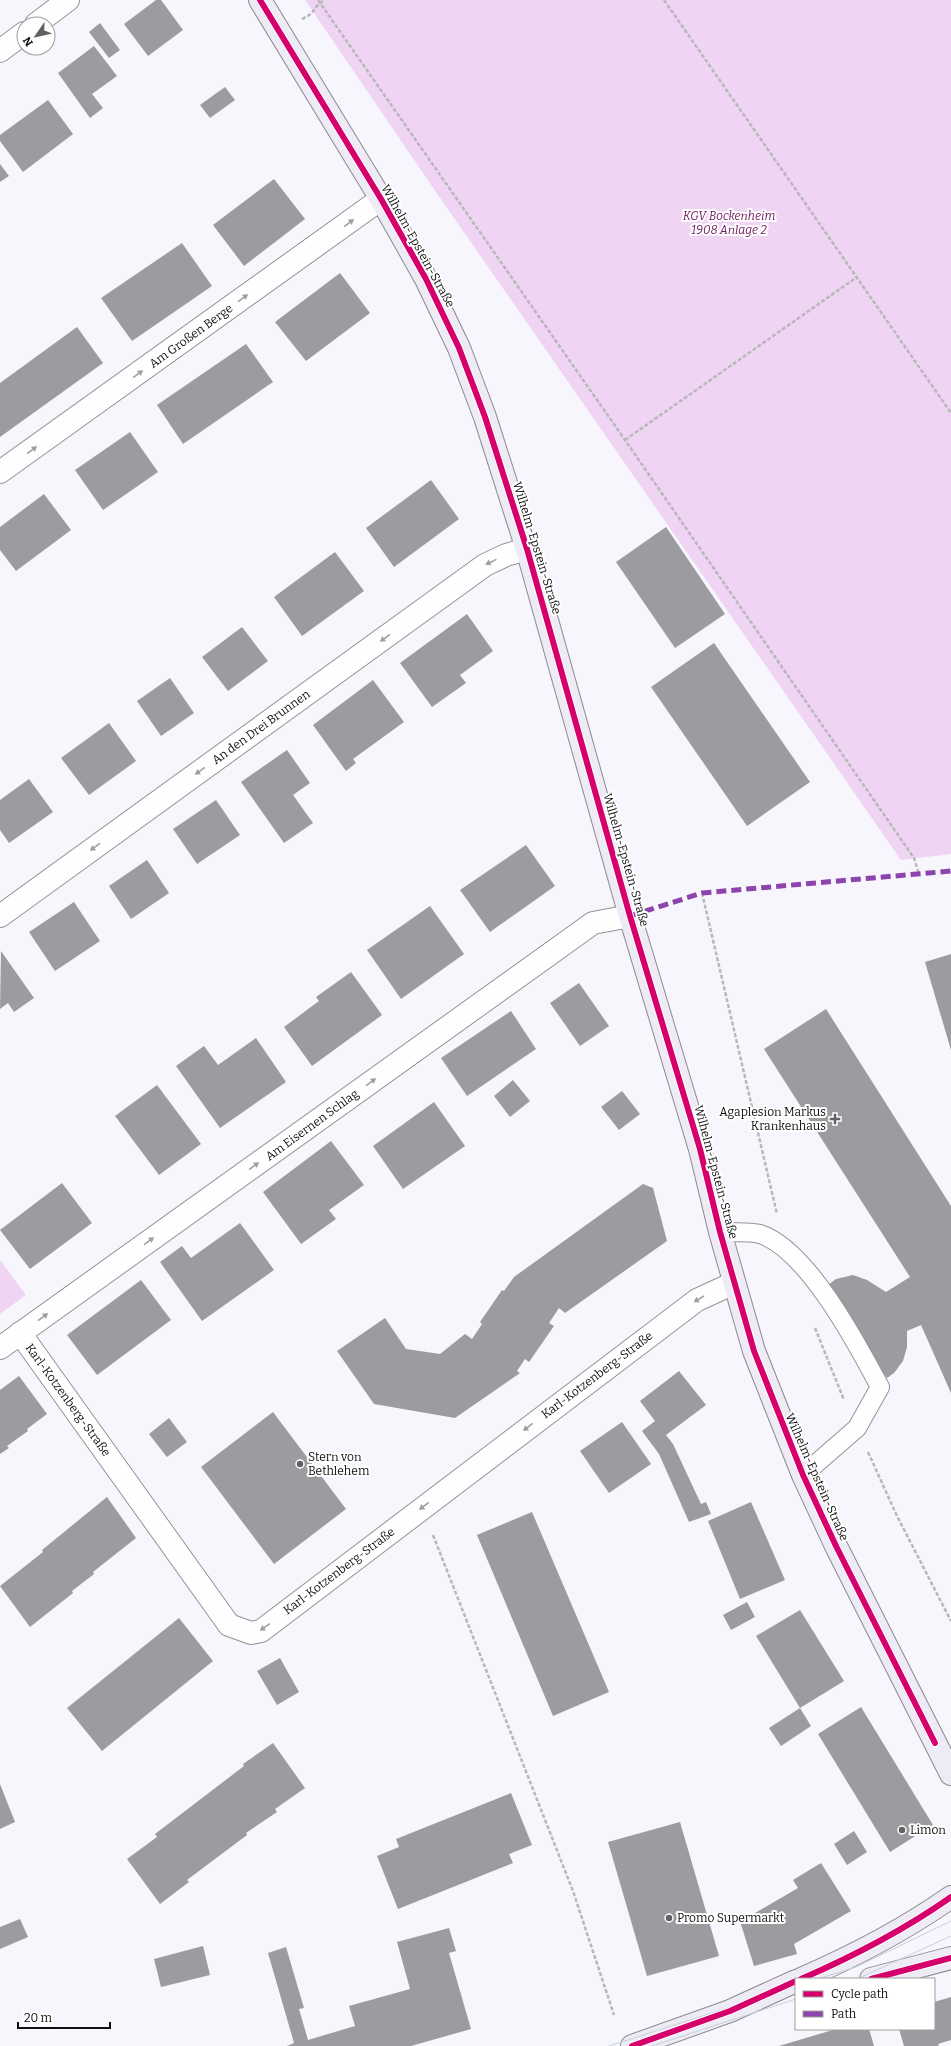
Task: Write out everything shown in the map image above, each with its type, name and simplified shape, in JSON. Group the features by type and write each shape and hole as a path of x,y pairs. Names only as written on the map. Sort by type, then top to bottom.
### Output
{"main road":[{"name":"Wilhelm-Epstein-Straße","path":"260,0 381,199 426,279 459,348 485,417 527,549 630,916 700,1149 720,1232 754,1351 803,1475 836,1546 943,1748 951,1774"},
{"path":"803,1978 866,1950 930,1912 951,1897"},
{"path":"875,1978 951,1958"},
{"path":"632,2046 730,2011 795,1981"},
{"path":"730,2011 795,1996"}],"street":[{"path":"47,16 68,0"},
{"path":"0,51 16,39"},
{"name":"Am Großen Berge","path":"0,472 381,199"},
{"name":"An den Drei Brunnen","path":"0,916 485,565 506,555 527,549"},
{"name":"Am Eisernen Schlag","path":"0,1348 593,923 630,916"},
{"name":"Karl-Kotzenberg-Straße","path":"20,1334 229,1625 252,1633 261,1631 422,1507 697,1300 734,1283"}],"lane":[{"path":"720,1232 759,1234 784,1247 815,1281 857,1344 880,1387 857,1428 803,1475"}],"path":[{"path":"324,0 319,1 914,858 919,874"},
{"path":"664,0 951,412"},
{"path":"625,440 857,277"},
{"path":"422,1507 573,1891 614,2015"}],"green space":[{"name":"KGV Bockenheim 1908 Anlage 2","path":"305,0 951,0 951,854 901,860 438,195"},
{"path":"0,1260 26,1295 0,1314"}],"building":[{"path":"156,0 161,0 183,30 148,56 124,24"},
{"path":"100,23 120,50 109,58 89,32"},
{"path":"94,46 117,76 92,94 103,108 90,118 58,73"},
{"path":"225,87 235,100 210,118 200,105"},
{"path":"48,100 73,134 23,172 0,141 0,135"},
{"path":"0,164 9,176 0,182"},
{"path":"274,179 305,219 244,266 213,225"},
{"path":"182,243 212,286 132,341 101,298"},
{"path":"340,273 370,313 306,361 275,322"},
{"path":"77,327 103,363 0,437 0,383"},
{"path":"246,344 273,382 183,444 157,405"},
{"path":"130,432 158,472 103,510 75,470"},
{"path":"431,480 459,519 394,567 366,528"},
{"path":"44,494 71,530 16,571 0,550 0,527"},
{"path":"666,527 725,614 675,648 616,562"},
{"path":"335,552 364,591 302,636 274,597"},
{"path":"467,614 493,651 460,675 466,683 432,707 400,663"},
{"path":"242,627 268,661 228,691 202,657"},
{"path":"714,643 810,782 747,826 651,687"},
{"path":"170,678 194,713 161,736 137,701"},
{"path":"373,680 404,722 353,759 356,763 346,771 313,725"},
{"path":"109,723 136,761 89,795 61,758"},
{"path":"287,750 310,783 293,795 313,823 284,843 241,782"},
{"path":"29,779 53,812 9,843 0,830 0,800"},
{"path":"216,800 240,835 197,864 173,829"},
{"path":"526,845 555,886 490,932 460,890"},
{"path":"147,860 169,893 131,919 109,886"},
{"path":"74,902 100,941 55,971 29,932"},
{"path":"430,906 464,954 401,999 367,950"},
{"path":"1,951 34,998 14,1012 8,1003 0,1009"},
{"path":"951,954 951,1050 925,962"},
{"path":"351,972 382,1015 312,1066 284,1027 319,1001 316,997"},
{"path":"579,983 609,1026 580,1046 550,1003"},
{"path":"826,1009 951,1206 951,1393 921,1325 907,1331 907,1347 903,1361 894,1373 887,1378 824,1288 836,1279 853,1275 867,1280 886,1292 910,1277 764,1049"},
{"path":"511,1011 536,1049 467,1096 441,1058"},
{"path":"256,1038 286,1082 220,1128 176,1066 204,1046 218,1065"},
{"path":"513,1080 530,1101 510,1117 494,1096"},
{"path":"157,1085 201,1144 159,1175 115,1116"},
{"path":"622,1091 640,1114 619,1130 601,1107"},
{"path":"434,1102 465,1146 403,1189 373,1146"},
{"path":"331,1141 364,1185 329,1210 336,1219 301,1244 263,1192"},
{"path":"62,1183 92,1223 30,1269 0,1230"},
{"path":"643,1184 653,1188 667,1241 565,1313 559,1308 549,1323 554,1326 529,1362 525,1359 517,1371 520,1373 455,1418 374,1404 337,1351 385,1318 406,1349 440,1354 465,1334 472,1339 482,1324 480,1322 502,1290 504,1291 514,1277"},
{"path":"240,1223 274,1270 202,1321 160,1262 182,1246 191,1258"},
{"path":"141,1280 171,1320 97,1375 67,1335"},
{"path":"679,1371 706,1405 666,1435 673,1444 701,1504 706,1502 711,1514 689,1522 659,1454 642,1431 655,1421 640,1401"},
{"path":"19,1376 47,1414 27,1429 28,1431 7,1446 9,1448 0,1454 0,1390"},
{"path":"273,1412 346,1509 274,1564 201,1467"},
{"path":"169,1418 187,1442 167,1457 149,1434"},
{"path":"622,1422 651,1464 609,1493 580,1451"},
{"path":"107,1497 136,1538 93,1572 94,1574 72,1591 73,1593 30,1627 0,1586 43,1552 42,1550"},
{"path":"751,1502 785,1580 740,1599 708,1521"},
{"path":"532,1512 609,1692 553,1716 477,1535"},
{"path":"747,1602 755,1617 731,1630 723,1615"},
{"path":"800,1610 844,1681 800,1708 756,1636"},
{"path":"179,1618 213,1661 102,1751 67,1708"},
{"path":"280,1658 299,1692 277,1705 257,1671"},
{"path":"861,1707 933,1825 890,1852 818,1734"},
{"path":"800,1708 811,1726 781,1746 769,1728"},
{"path":"273,1743 305,1788 275,1809 277,1812 246,1833 247,1835 187,1880 189,1882 160,1904 127,1859 157,1837 155,1834 244,1766 243,1764"},
{"path":"0,1784 15,1822 0,1829"},
{"path":"511,1793 532,1845 509,1854 513,1863 398,1909 377,1856 399,1847 396,1839"},
{"name":"Promo Supermarkt","path":"680,1822 719,1956 647,1976 608,1842"},
{"path":"854,1831 867,1852 847,1865 834,1844"},
{"path":"821,1863 851,1911 794,1944 797,1954 754,1966 739,1918 755,1913 798,1888 793,1880"},
{"path":"20,1919 28,1937 0,1949 0,1927"},
{"path":"449,1928 456,1951 449,1953 471,2029 411,2046 287,2046 294,2043 268,1953 286,1947 304,2008 299,2009 308,2040 355,2026 349,2006 410,1989 397,1942"},
{"path":"203,1946 210,1975 161,1987 154,1959"},
{"path":"951,1997 951,2040 938,2044 939,2046 904,2046 899,2030 935,2030 935,2002"},
{"path":"833,2030 869,2030 874,2046 779,2046"}],"tram line":[{"path":"821,1978 856,1967 951,1921"},
{"path":"859,1978 951,1936"},
{"path":"609,2046 795,1986"},
{"path":"652,2046 795,1999"}],"marked path":[{"path":"630,916 702,893 951,871"}],"cycle path":[{"path":"260,0 381,199 426,279 459,348 485,417 527,549 630,916 700,1149 720,1232 754,1351 803,1475 836,1546 935,1743"},
{"path":"803,1978 878,1942 951,1897"},
{"path":"875,1978 951,1958"},
{"path":"632,2046 730,2011 795,1981"}],"place":[{"name":"Agaplesion Markus Krankenhaus","path":"835,1119"},
{"name":"Stern von Bethlehem","path":"300,1464"},
{"name":"Limon","path":"902,1830"},
{"name":"Promo Supermarkt","path":"669,1918"}]}
